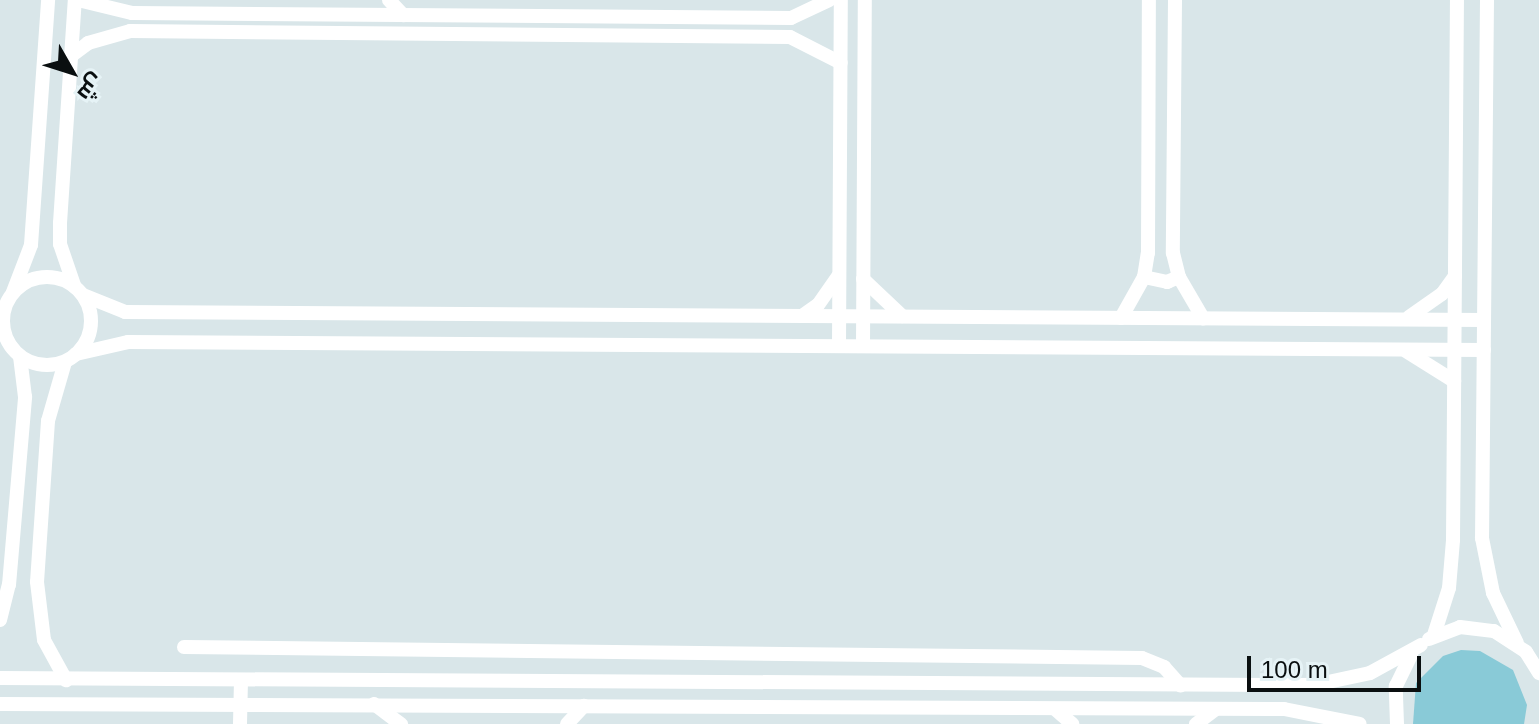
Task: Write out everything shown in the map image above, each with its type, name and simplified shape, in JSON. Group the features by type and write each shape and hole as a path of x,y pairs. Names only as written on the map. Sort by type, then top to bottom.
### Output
{"street":[{"path":"0,620 9,585 25,397 20,356 3,330 6,303 31,245 48,0"},
{"path":"66,680 44,640 37,582 48,421 71,358 91,326 60,244 76,0 132,13 791,18 829,0"},
{"path":"333,15 344,0"},
{"path":"389,0 403,15"},
{"path":"839,346 841,0"},
{"path":"863,346 865,0"},
{"path":"1121,318 1144,277 1149,0"},
{"path":"1175,0 1173,253 1179,277 1203,318"},
{"path":"1434,635 1451,564 1457,0"},
{"path":"1487,0 1482,538 1493,593 1539,673"},
{"path":"71,56 88,43 130,31 759,36 809,42 841,63"},
{"path":"802,316 831,290 839,272"},
{"path":"1405,319 1425,309 1455,275"},
{"path":"1144,277 1155,282 1179,277"},
{"path":"13,292 36,278 78,290 125,312 1484,320"},
{"path":"863,279 902,316"},
{"path":"20,356 39,365 128,342 1484,350"},
{"path":"1403,349 1454,381"},
{"path":"0,678 1286,686 1370,673 1434,635 1482,627 1527,650"},
{"path":"1397,724 1396,686 1421,645"},
{"path":"184,647 1142,658 1164,667 1181,686"},
{"path":"240,724 241,681"},
{"path":"830,685 830,708"},
{"path":"1284,709 1286,686"},
{"path":"0,704 240,708 374,704 1284,709 1360,724"},
{"path":"374,704 401,724"},
{"path":"567,724 584,706"},
{"path":"1055,709 1072,724"},
{"path":"1196,724 1216,709"}],"shaded area":[{"path":"1461,650 1480,651 1513,670 1527,705 1524,724 1413,724 1416,683 1443,656"}]}
